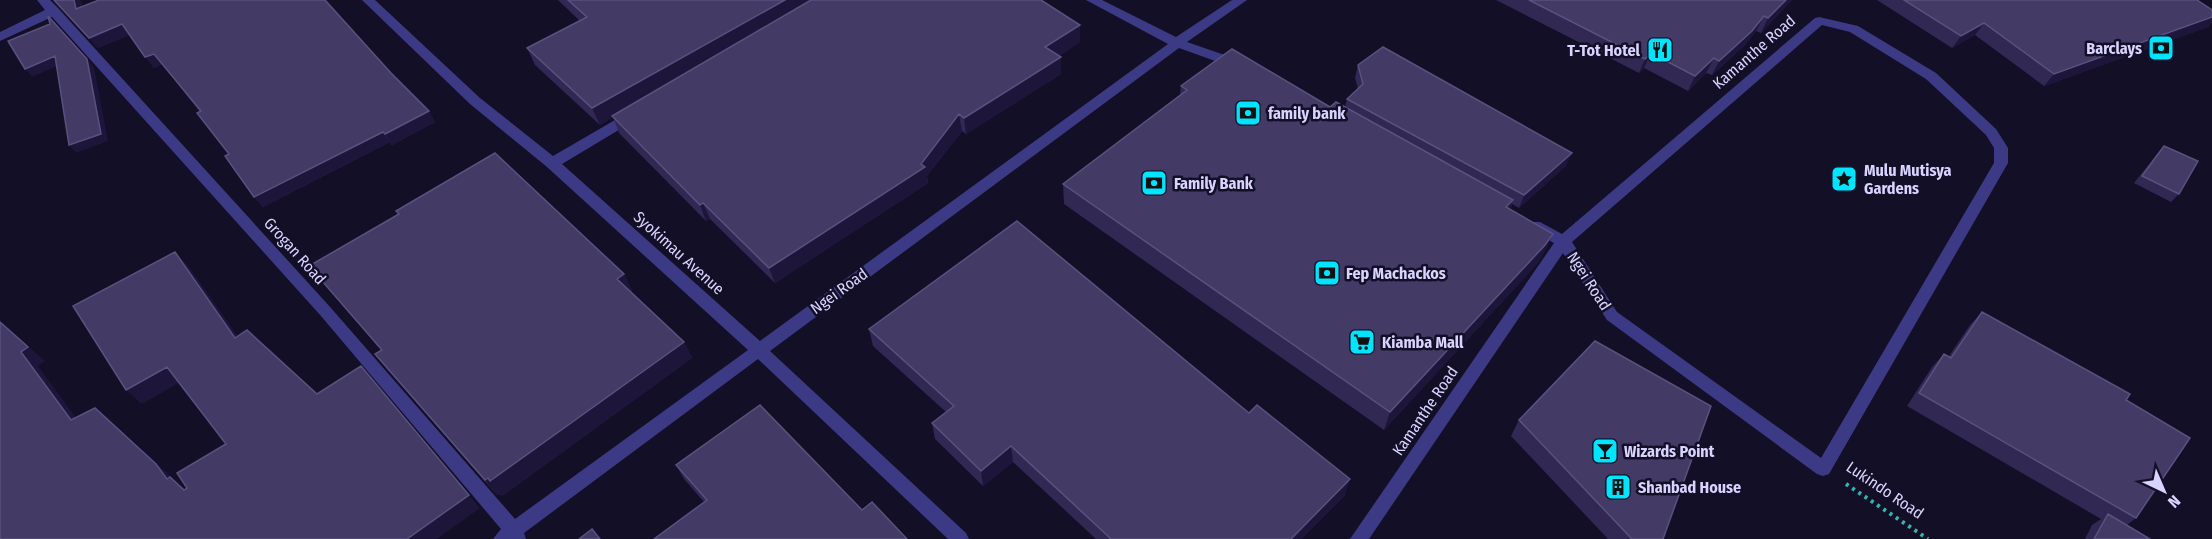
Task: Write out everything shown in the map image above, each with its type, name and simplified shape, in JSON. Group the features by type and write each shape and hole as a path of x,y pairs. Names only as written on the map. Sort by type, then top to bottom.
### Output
{"street":[{"name":"Syokimau Avenue","path":"368,0 475,101 552,163 759,350 960,539"},
{"path":"1092,0 1176,44 1254,70"},
{"name":"Ngei Road","path":"511,536 1231,2"},
{"path":"0,37 48,6"},
{"name":"Grogan Road","path":"48,6 326,312 511,536"},
{"name":"Kamanthe Road","path":"1359,539 1563,241 1819,21 1839,24 1854,30 1931,76 1991,132 2001,148 2001,163 1823,469"},
{"path":"552,163 642,110"},
{"name":"Ngei Road","path":"1522,219 1563,241 1612,316 1823,469"}],"path":[{"name":"Lukindo Road","path":"1823,469 1928,539"}],"building":[{"path":"54,0 74,0 76,9 99,0 325,0 429,111 254,197 225,156 229,154 197,113 201,111 154,54 145,57 122,24 89,38"},
{"path":"568,0 785,0 592,108 527,48 587,17"},
{"path":"811,0 1041,0 1080,25 1045,47 1061,57 964,118 959,114 921,164 925,167 769,268 703,203 700,205 612,116"},
{"path":"1529,0 1786,0 1768,18 1764,16 1752,31 1719,61 1714,58 1695,76 1651,53 1645,59"},
{"path":"1904,0 2197,0 2212,10 2212,17 2054,74 1984,23 1961,36"},
{"path":"48,16 87,59 101,134 69,145 55,56 25,69 8,41 50,24"},
{"path":"1383,47 1572,153 1524,195 1347,99 1363,84 1358,65"},
{"name":"Kiamba Mall","path":"1232,49 1330,107 1336,102 1513,200 1506,207 1553,234 1390,412 1063,184 1187,90 1181,86"},
{"path":"2164,146 2198,161 2179,194 2142,176"},
{"path":"495,153 624,274 617,279 684,342 490,481 488,478 485,480 375,354 382,350 309,266 399,214 396,211"},
{"path":"1017,221 1249,413 1257,405 1350,479 1291,539 1109,539 1011,446 981,471 932,423 954,406 869,329"},
{"path":"175,252 235,338 247,330 317,394 361,366 469,495 407,539 0,539 0,322 28,347 21,352 71,420 95,408 156,464 167,479 170,477 184,490 187,488 177,473 226,444 167,367 126,390 73,306"},
{"path":"1982,312 2130,394 2126,400 2190,438 2136,518 1919,393 1944,354 1951,358"},
{"name":"Shanbad House","path":"1595,341 1711,406 1663,539 1632,539 1519,420"},
{"path":"760,405 862,510 872,502 907,539 654,539 707,500 676,465"},
{"path":"2108,514 2150,539 2094,539"},
{"path":"592,529 600,539 579,539"}],"place":[{"name":"Barclays","path":"2161,48"},
{"name":"T-Tot Hotel","path":"1660,50"},
{"name":"family bank","path":"1248,113"},
{"name":"Mulu Mutisya Gardens","path":"1844,179"},
{"name":"Family Bank","path":"1154,183"},
{"name":"Fep Machackos","path":"1327,273"},
{"name":"Kiamba Mall","path":"1362,342"},
{"name":"Wizards Point","path":"1605,451"},
{"name":"Shanbad House","path":"1618,487"}]}
